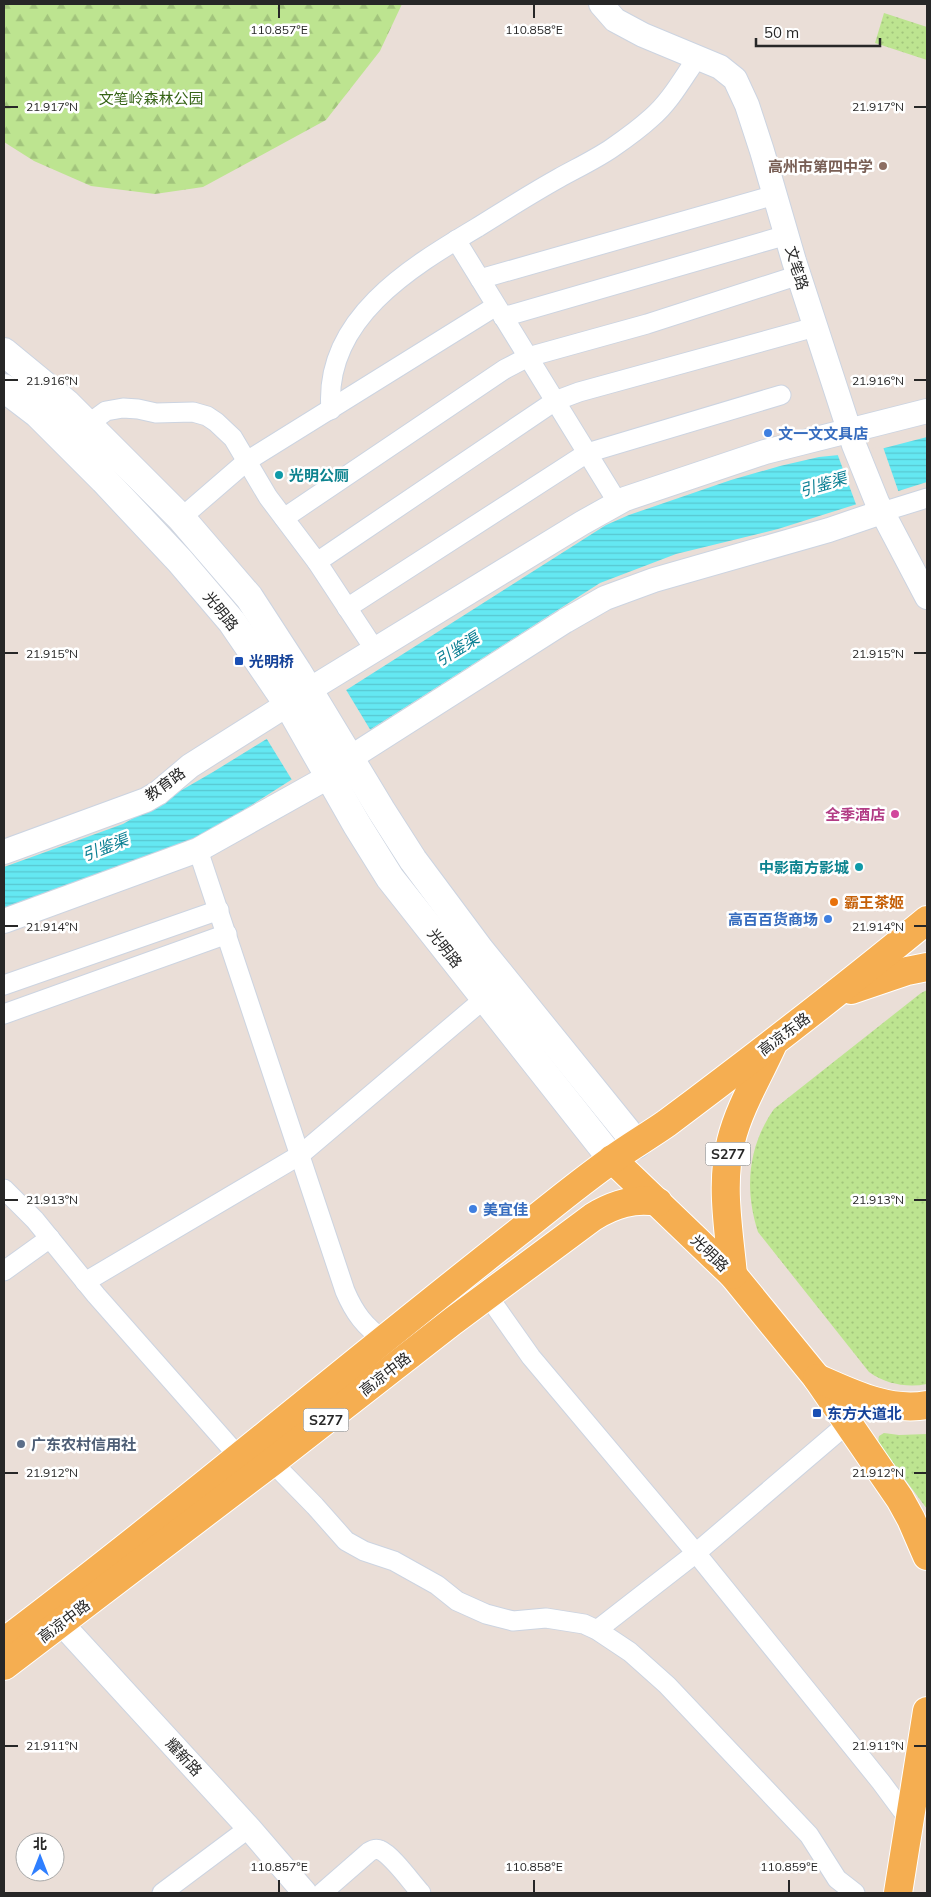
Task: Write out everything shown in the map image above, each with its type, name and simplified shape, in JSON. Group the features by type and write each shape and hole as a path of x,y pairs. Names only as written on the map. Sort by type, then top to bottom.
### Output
{"main road":[{"name":"光明路","path":"4,352 40,381 87,425 181,518 249,597 301,702 336,761 480,950 637,1144"},
{"name":"光明路","path":"4,388 38,414 104,480 180,561 301,702"},
{"name":"光明路","path":"336,761 357,825 390,878 612,1159 733,1275 817,1378 900,1499 927,1556"},
{"name":"高凉东路","path":"637,1144 835,995 927,920"},
{"name":"S277","path":"835,995 907,971 927,967"},
{"name":"S277","path":"733,1275 726,1198 728,1155 731,1139 743,1106 774,1042"},
{"path":"532,1060 556,1043"},
{"name":"高凉中路","path":"4,1642 81,1583 612,1159 637,1144"},
{"name":"高凉中路","path":"4,1666 272,1462 453,1321 604,1210 619,1204 641,1200 658,1202"},
{"path":"435,1300 453,1321"},
{"path":"817,1378 860,1396 900,1407 927,1406"},
{"path":"898,1893 927,1711"}],"street":[{"name":"文笔路","path":"601,4 615,20 642,36 720,67 735,79 762,151 786,235 852,438 879,507 927,598"},
{"path":"331,410 330,384 340,349 349,333 383,291 456,240 611,149 652,118 674,92 697,58"},
{"path":"480,279 775,195"},
{"path":"181,518 247,461 499,311 786,235"},
{"path":"456,240 618,503"},
{"path":"284,518 505,369 528,357 647,324 799,275"},
{"path":"317,562 555,401 579,392 815,327"},
{"path":"347,608 587,453 781,395"},
{"path":"87,425 106,411 123,408 156,413 193,412 208,416 233,438 258,481 317,562 375,650"},
{"name":"教育路","path":"4,852 146,800 158,793 190,766 301,702 375,650 582,523 618,503 765,452 852,438 927,411"},
{"path":"4,921 198,850 336,761 565,621 610,596 654,580 829,530 879,507 927,498"},
{"path":"198,850 339,1274 352,1308 362,1321 385,1340"},
{"path":"4,985 219,910"},
{"path":"4,1014 227,934"},
{"path":"85,1282 300,1155 484,998"},
{"path":"4,1189 35,1220 85,1282 239,1457"},
{"path":"4,1271 50,1238"},
{"path":"488,1296 531,1357 696,1553 881,1782 910,1822"},
{"path":"597,1630 696,1553 847,1424"},
{"path":"272,1462 346,1541 364,1551 394,1561 437,1585 457,1601 486,1614 513,1621 546,1618 584,1624 597,1630 630,1652 667,1685 809,1835 837,1879 856,1893"},
{"name":"耀新路","path":"61,1624 249,1828 305,1893"},
{"path":"162,1893 249,1828"},
{"path":"322,1893 368,1852 374,1849 381,1850 395,1863 421,1893"}],"green space":[{"name":"文笔岭森林公园","path":"4,4 402,4 380,51 326,120 203,187 155,194 91,186 34,161 4,142"},
{"path":"884,13 927,27 927,60 875,43"},
{"path":"927,990 927,1384 912,1386 882,1380 869,1372 758,1232 751,1200 750,1184 754,1153 765,1123 774,1109"},
{"path":"884,1433 899,1435 927,1434 927,1509 878,1443 879,1436"}],"water":[{"name":"引鉴渠","path":"927,437 927,482 778,529 676,554 600,583 233,817 182,846 4,913 4,867 123,824 213,772 351,687 606,525 629,515 731,480 780,466 819,457 869,452"}],"pier":[{"path":"883,447 899,493 857,507 837,453"},
{"name":"光明桥","path":"345,688 371,731 292,780 265,736"}],"place":[{"name":"高州市第四中学","path":"883,166"},
{"name":"文一文文具店","path":"768,433"},
{"name":"光明公厕","path":"279,475"},
{"name":"光明桥","path":"239,661"},
{"name":"全季酒店","path":"895,814"},
{"name":"中影南方影城","path":"859,867"},
{"name":"霸王茶姬","path":"834,902"},
{"name":"高百百货商场","path":"828,919"},
{"name":"美宜佳","path":"473,1209"},
{"name":"东方大道北","path":"817,1413"},
{"name":"广东农村信用社","path":"21,1444"}]}
